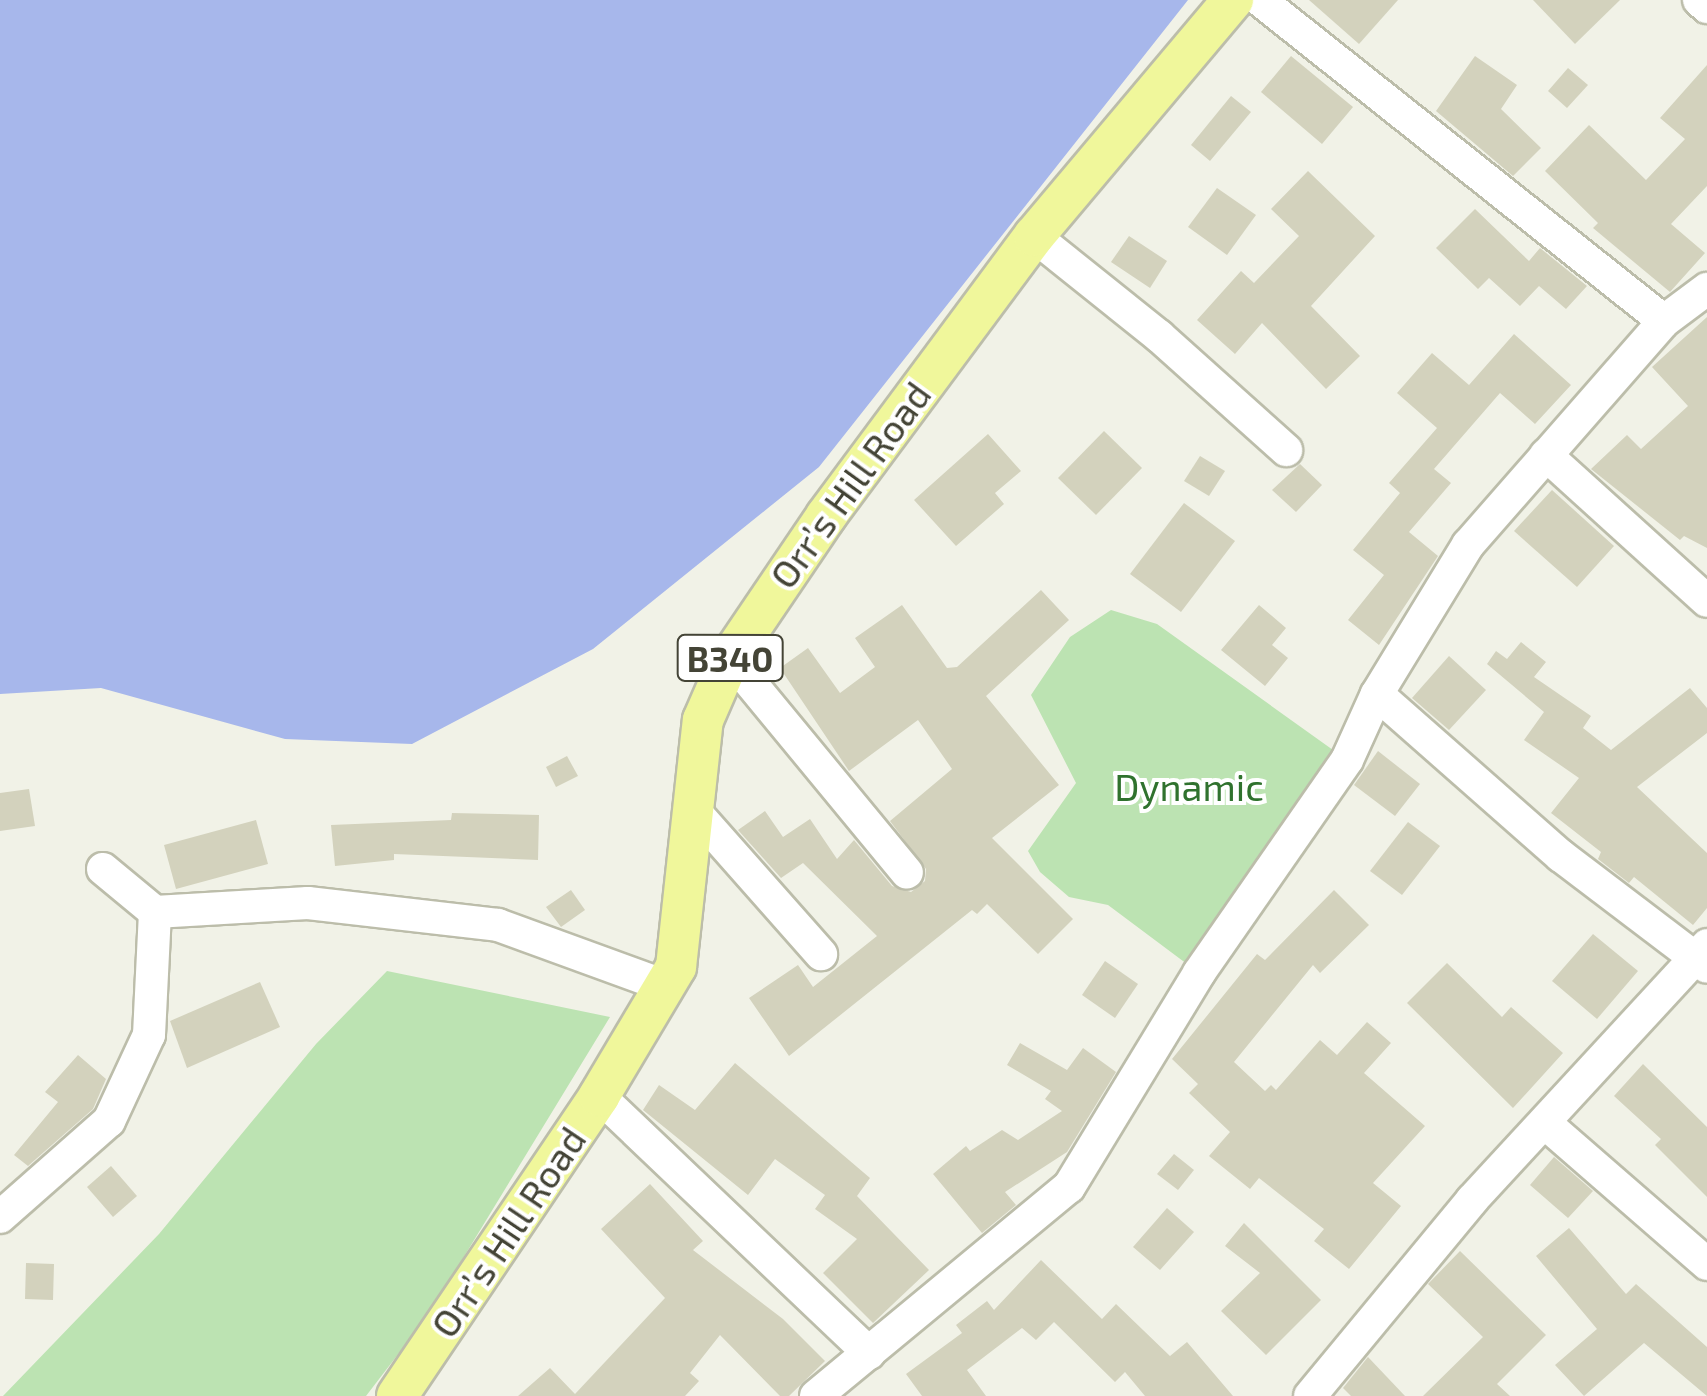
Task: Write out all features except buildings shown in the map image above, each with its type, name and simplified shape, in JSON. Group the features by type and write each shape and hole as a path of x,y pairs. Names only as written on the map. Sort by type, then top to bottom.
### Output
{"main road":[{"name":"Orr’s Hill Road","path":"398,1396 600,1096 676,967 690,806 703,720 730,658 826,516 1034,236 1232,0"}],"street":[{"path":"1260,0 1664,321"},
{"path":"1699,0 1707,7"},
{"path":"1034,236 1159,336 1286,450"},
{"path":"816,1396 1069,1187 1199,972 1348,760 1376,694 1468,545 1664,321 1707,289"},
{"path":"1546,454 1707,601"},
{"path":"730,658 907,872"},
{"path":"1310,1396 1545,1122 1703,956 1560,856 1376,694"},
{"path":"690,806 821,954"},
{"path":"103,869 155,912 308,903 498,925 666,986"},
{"path":"0,1216 108,1121 149,1036 155,912"},
{"path":"600,1096 869,1353"},
{"path":"1545,1122 1707,1264"}],"green space":[{"name":"Dynamic","path":"1111,610 1157,624 1347,760 1199,973 1108,905 1069,897 1040,872 1028,851 1076,783 1031,695 1070,637"},
{"path":"387,971 610,1017 429,1314 366,1396 3,1396 159,1234 316,1044"}],"water":[{"path":"0,0 1188,0 819,467 593,649 412,744 285,739 101,688 0,694"}]}
